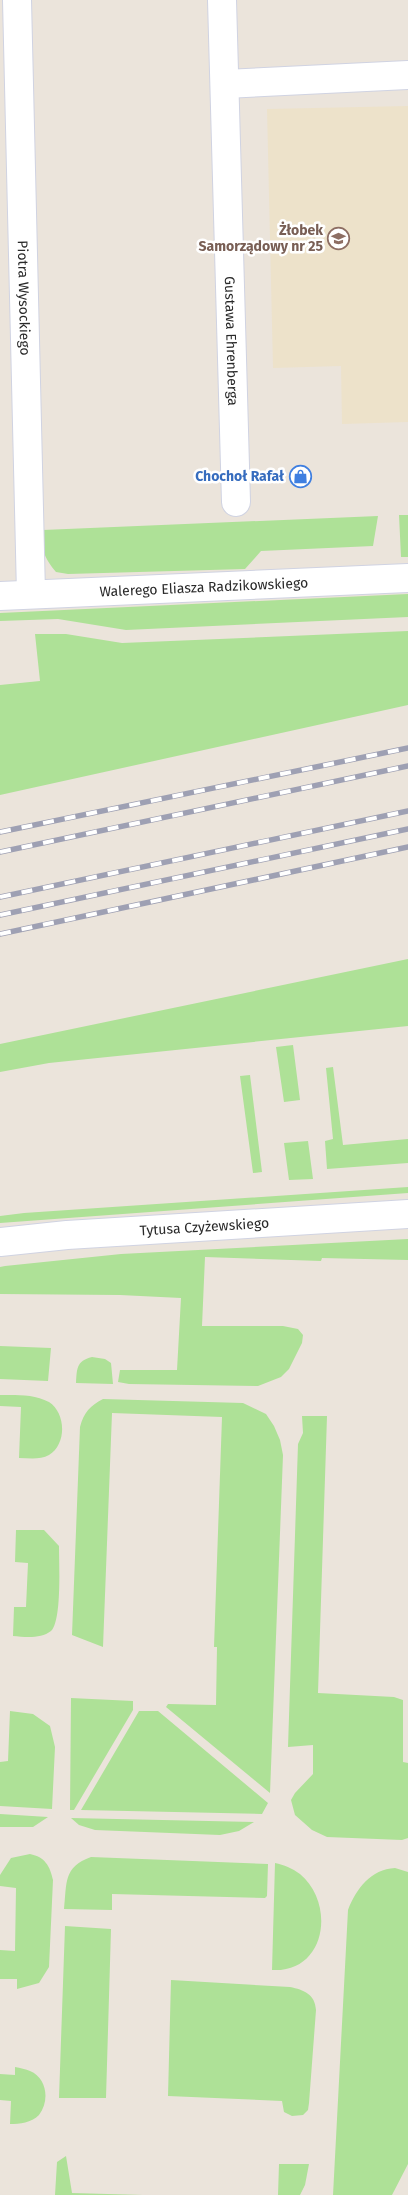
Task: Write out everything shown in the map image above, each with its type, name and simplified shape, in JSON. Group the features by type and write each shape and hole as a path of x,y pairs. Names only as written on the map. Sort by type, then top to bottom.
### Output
{"street":[{"name":"Piotra Wysockiego","path":"17,0 31,594"},
{"name":"Gustawa Ehrenberga","path":"222,0 236,502"},
{"path":"225,84 408,75"},
{"name":"Walerego Eliasza Radzikowskiego","path":"0,596 408,578"},
{"name":"Tytusa Czyżewskiego","path":"0,1242 67,1235 408,1214"}],"shaded area":[{"name":"Żłobek Samorządowy nr 25","path":"408,106 408,422 342,424 341,366 273,368 267,109"}],"green space":[{"path":"399,515 408,515 408,557 401,557"},
{"path":"378,516 373,546 261,551 245,569 68,574 56,572 48,562 44,553 43,543 43,530"},
{"path":"408,594 408,617 126,630 58,619 0,621 0,613"},
{"path":"408,631 408,705 0,795 0,685 40,681 35,634 66,634 122,643"},
{"path":"408,959 408,1026 49,1063 0,1072 0,1044"},
{"path":"293,1045 300,1100 284,1102 276,1047"},
{"path":"333,1067 343,1145 408,1139 408,1163 327,1169 325,1141 333,1139 326,1068"},
{"path":"250,1075 262,1172 253,1173 240,1076"},
{"path":"308,1141 313,1179 289,1180 284,1143"},
{"path":"408,1187 408,1193 0,1223 0,1216 24,1213"},
{"path":"408,1239 408,1260 322,1258 321,1261 205,1257 202,1326 283,1326 298,1329 303,1335 302,1343 289,1369 281,1377 258,1386 129,1384 118,1382 120,1370 177,1370 181,1298 120,1295 0,1294 0,1267 5,1266 121,1254"},
{"path":"0,1346 51,1348 48,1381 0,1379"},
{"path":"92,1357 105,1359 111,1363 113,1384 76,1383 78,1366 83,1361"},
{"path":"0,1395 43,1399 55,1407 59,1413 62,1429 59,1444 55,1450 42,1458 19,1458 21,1407 0,1406"},
{"path":"103,1399 243,1403 266,1414 280,1440 283,1455 270,1793 166,1707 168,1704 216,1705 217,1647 214,1647 222,1417 112,1413 103,1647 72,1635 80,1427 83,1417 88,1410"},
{"path":"302,1416 327,1416 318,1693 394,1697 403,1700 403,1762 408,1763 408,1838 402,1840 327,1837 312,1830 295,1815 291,1800 313,1774 313,1745 288,1747 298,1444 303,1433"},
{"path":"16,1530 44,1530 59,1546 57,1616 55,1625 47,1634 33,1637 13,1636 14,1607 26,1607 28,1563 15,1562"},
{"path":"71,1698 133,1701 133,1710 74,1810 70,1810"},
{"path":"10,1711 33,1714 50,1726 55,1747 52,1809 0,1806 0,1762 8,1761"},
{"path":"139,1711 158,1711 268,1803 262,1814 81,1810"},
{"path":"0,1814 48,1817 33,1827 0,1827"},
{"path":"71,1818 254,1822 239,1831 220,1835 95,1830 79,1825"},
{"path":"30,1854 40,1857 46,1863 53,1880 49,1967 39,1983 17,1989 17,1979 0,1979 0,1950 15,1951 16,1888 0,1886 0,1875 11,1858"},
{"path":"91,1857 268,1864 267,1896 265,1898 112,1894 112,1910 64,1909 66,1884 71,1871 82,1861"},
{"path":"275,1863 288,1867 300,1874 311,1887 318,1902 321,1918 320,1934 314,1949 304,1960 290,1968 272,1970"},
{"path":"395,1868 408,1872 408,2164 392,2195 333,2195 348,1910 355,1895 372,1876 386,1869"},
{"path":"65,1926 111,1929 106,2098 59,2098"},
{"path":"171,1980 290,1987 304,1991 311,1996 316,2010 308,2110 303,2115 292,2116 284,2112 282,2101 168,2096"},
{"path":"15,2067 36,2074 45,2090 45,2103 36,2118 25,2123 10,2124 11,2101 0,2100 0,2074 15,2075"},
{"path":"66,2156 72,2193 143,2195 55,2195 57,2162"},
{"path":"279,2164 309,2164 305,2185 300,2195 278,2195"}],"railway":[{"path":"0,832 408,748"},
{"path":"0,852 408,766"},
{"path":"0,897 408,811"},
{"path":"0,915 408,829"},
{"path":"0,934 408,847"}],"place":[{"name":"Żłobek Samorządowy nr 25","path":"339,238"},
{"name":"Chochoł Rafał","path":"300,476"}]}
